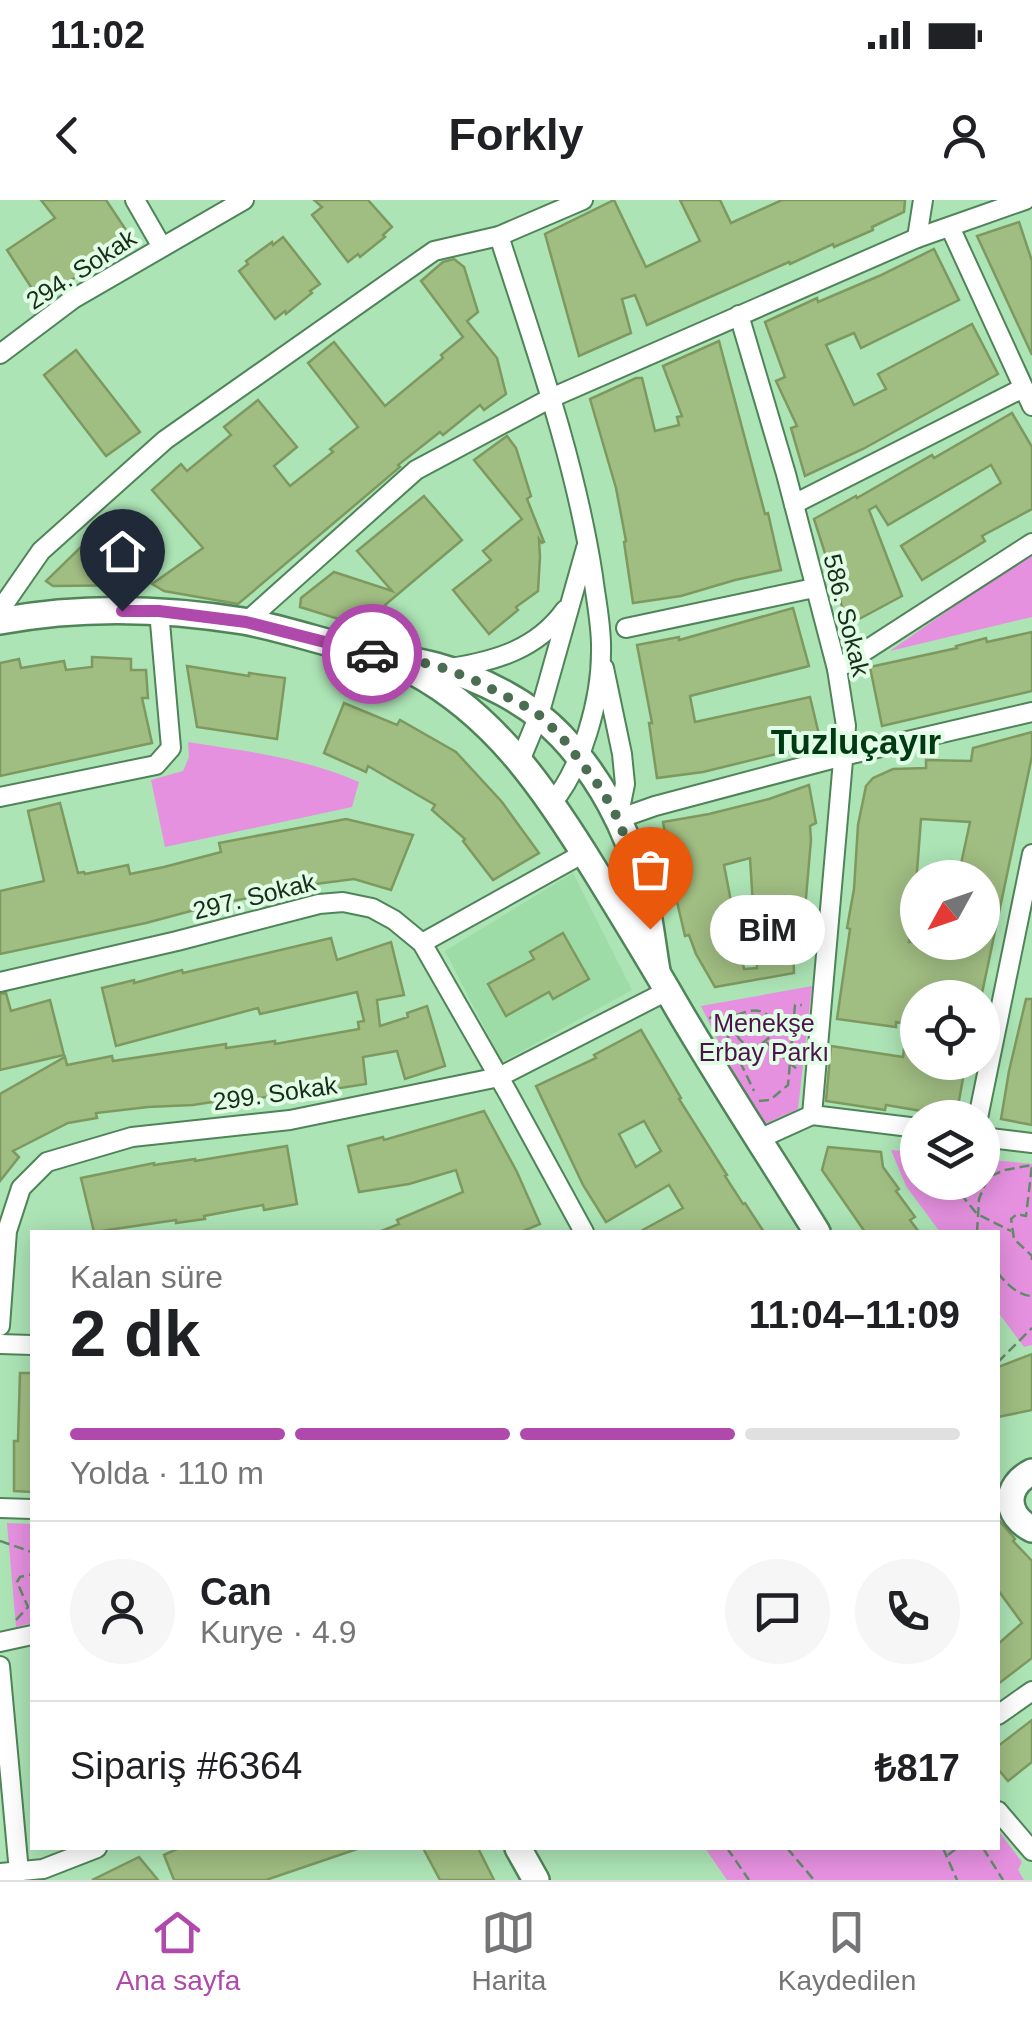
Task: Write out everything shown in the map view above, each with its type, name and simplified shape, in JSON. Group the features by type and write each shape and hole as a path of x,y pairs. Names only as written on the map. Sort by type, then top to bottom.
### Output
{"main road":[{"path":"0,621 49,612 159,611 246,622 444,669 498,692 539,715 580,758 618,819 642,883 662,981"},
{"path":"389,658 438,684 474,712 520,761 552,803 687,1024 748,1104 759,1138 816,1230"},
{"path":"1031,1529 1013,1511 1012,1495 1017,1482 1032,1472"},
{"path":"1000,1475 1012,1495"},
{"path":"519,1850 536,1880"}],"street":[{"path":"135,200 162,247"},
{"name":"294. Sokak","path":"0,354 72,298 244,200"},
{"path":"0,610 42,552 165,440 434,251 499,236 583,200"},
{"path":"917,238 924,200"},
{"path":"246,622 416,470 551,398 917,238 1025,200"},
{"path":"950,226 1032,406"},
{"path":"499,236 551,398 584,522 602,653 624,769 618,819"},
{"name":"586. Sokak","path":"740,315 837,670 846,726 812,1115"},
{"path":"794,504 1023,388"},
{"path":"520,761 539,715 588,543"},
{"path":"837,670 1032,543"},
{"path":"626,628 814,588"},
{"path":"444,669 478,664 514,652 557,622 571,601"},
{"path":"0,797 156,765 170,748 159,611"},
{"path":"552,803 565,788 580,758 596,698 602,653"},
{"path":"618,819 843,756 1032,712"},
{"path":"422,943 584,853"},
{"path":"982,1100 1032,854"},
{"name":"297. Sokak","path":"0,982 331,902 372,908 422,943 583,1230"},
{"name":"299. Sokak","path":"0,1326 7,1231 20,1188 47,1162 132,1137 290,1120 499,1077 662,981"},
{"path":"759,1138 812,1115 900,1126"},
{"path":"1000,1139 1032,1143"},
{"path":"0,1344 30,1345"},
{"path":"0,1508 30,1509"},
{"path":"0,1666 9,1872 48,1875 93,1850"},
{"path":"1000,1713 1032,1690"},
{"path":"1000,1813 1032,1851"}],"path":[{"path":"687,1024 718,1016 731,1043 748,1104 770,1100 788,1085 795,1005 821,1006"},
{"path":"758,1009 776,1024 766,1042 758,1047 738,1040 734,1031 737,1015 758,1009"},
{"path":"776,1024 793,1024"},
{"path":"731,1043 738,1040"},
{"path":"766,1042 814,1084"},
{"path":"977,1230 980,1199 988,1176 1032,1164 1026,1216 1017,1214 1011,1219 1014,1239 1032,1256 1032,1261"},
{"path":"966,1200 977,1214 1012,1231"},
{"path":"1000,1276 1024,1296 1032,1296"},
{"path":"1000,1360 1032,1328"},
{"path":"0,1542 30,1551"},
{"path":"30,1574 20,1576 17,1582 30,1610"},
{"path":"6,1641 19,1614 28,1607"},
{"path":"729,1850 749,1880"},
{"path":"790,1850 814,1880"},
{"path":"944,1850 957,1880"},
{"path":"946,1856 954,1850"},
{"path":"984,1850 1003,1880"}],"shaded area":[{"path":"573,873 632,990 502,1062 445,951"}],"green space":[{"path":"1032,552 1032,617 890,651"},
{"path":"188,742 296,761 359,782 352,807 165,847 151,780 183,771 189,757"},
{"name":"Menekşe Erbay Parkı","path":"812,986 798,1109 760,1126 701,1006"},
{"path":"891,1150 900,1151 900,1172"},
{"path":"1000,1161 1032,1164 1032,1345 1024,1347 1000,1315 1000,1230 939,1230 916,1200 1000,1200"},
{"path":"7,1523 30,1524 30,1624 16,1627"},
{"path":"1000,1833 1022,1862 1018,1870 1024,1880 727,1880 706,1850 1000,1850"}],"building":[{"path":"41,200 106,200 132,239 40,301 7,250 55,218"},
{"path":"314,200 368,200 392,227 360,257 358,254 348,262 312,215 322,207"},
{"path":"614,200 646,267 700,241 680,200 720,200 731,223 782,200 905,200 904,212 872,227 873,230 789,262 647,325 635,295 622,299 631,333 579,356 545,234"},
{"path":"1019,222 1032,261 1032,355 977,236"},
{"path":"283,237 320,284 275,319 239,271 248,264 246,261"},
{"path":"934,249 959,300 861,348 854,333 826,345 854,405 886,389 878,374 972,324 998,374 863,449 805,476 791,428 797,426 776,381 785,377 765,322"},
{"path":"454,259 464,267 478,312 467,321 497,358 506,394 484,410 480,405 443,435 440,432 238,604 164,591 152,584 203,548 152,490 181,464 187,471 231,435 224,427 258,400 297,447 274,466 290,486 358,427 308,363 334,342 385,406 463,337 421,281 443,262"},
{"path":"719,341 781,570 681,596 633,603 616,488 590,399 642,378 655,431 679,425 677,417 682,416 663,366"},
{"path":"76,350 140,432 106,456 44,375"},
{"path":"1012,413 1032,447 1032,509 982,536 985,541 922,580 901,546 1001,483 991,465 888,525 876,506 869,510 902,596 848,625 814,519"},
{"path":"507,436 516,448 531,496 527,499 544,542 539,539 538,591 489,634 453,590 491,560 483,551 522,519 474,460"},
{"path":"424,496 462,540 385,605 387,608 361,626 300,607 301,598 334,572 392,591 357,551"},
{"path":"86,542 110,543 146,585 53,586 46,581"},
{"path":"793,608 809,666 690,696 695,722 810,697 821,743 703,772 657,778 652,723 637,645 679,640"},
{"path":"1032,632 1032,691 882,726 870,667 986,638 987,642"},
{"path":"92,657 131,659 131,670 146,670 148,698 142,698 152,743 0,776 0,663 19,659 21,668 64,661 66,670 92,667"},
{"path":"187,666 285,678 277,739 197,727"},
{"path":"344,703 397,725 400,720 456,752 502,802 539,853 493,880 465,839 432,810 435,805 368,766 366,772 324,753"},
{"path":"1032,732 1032,756 1000,908 1000,860 962,860 970,822 921,819 918,860 900,860 900,960 989,960 985,980 900,980 900,1023 896,1022 896,1027 837,1019 850,929 847,928 858,825 866,786 873,778 893,769 926,768 926,760 971,761 973,748"},
{"path":"809,785 816,823 810,826 805,909 792,911 794,973 715,987 689,935 685,936 663,822 769,799","holes":["750,858 757,968 744,969 724,865"]},
{"path":"60,803 78,873 85,874 128,865 130,874 164,867 221,852 219,843 346,819 413,835 391,890 354,879 300,886 301,889 275,895 217,904 0,954 0,891 44,881 28,811"},
{"path":"563,933 589,979 553,999 549,992 506,1016 488,984 534,959 530,952"},
{"path":"331,938 337,960 391,942 404,995 377,1000 380,1026 427,1006 445,1066 405,1079 397,1051 363,1057 366,1084 295,1095 96,1113 97,1118 68,1123 13,1151 19,1157 0,1181 0,1094 65,1057 67,1065 112,1056 113,1061 226,1044 226,1048 275,1044 359,1029 358,1022 364,1021 357,992 260,1014 258,1008 116,1046 102,988"},
{"path":"6,993 11,1011 50,1000 64,1055 0,1070 0,994"},
{"path":"1026,999 1032,999 1032,1125 1001,1119"},
{"path":"641,1030 725,1176 763,1230 643,1230 683,1208 669,1185 606,1222 583,1185 536,1086 596,1058 594,1055","holes":["644,1121 661,1151 636,1167 619,1134"]},
{"path":"831,1046 900,1057 900,1080 963,1080 959,1100 900,1100 900,1107 886,1105 885,1110 826,1101"},
{"path":"484,1111 540,1224 526,1230 384,1230 399,1224 397,1220 463,1192 456,1170 409,1184 359,1192 348,1146 383,1137 384,1140"},
{"path":"287,1146 297,1204 264,1210 263,1205 176,1223 94,1230 81,1178 154,1163 195,1161"},
{"path":"828,1147 881,1152 883,1167 899,1189 896,1191 900,1200 915,1217 910,1220 918,1230 864,1230 822,1170"},
{"path":"1032,1354 1032,1410 1000,1417 1000,1366"},
{"path":"20,1373 30,1373 30,1492 14,1491 14,1441 18,1441"},
{"path":"1000,1521 1032,1561 1032,1658 1000,1682 1000,1642 1022,1623 1000,1593"},
{"path":"1032,1720 1032,1762 1008,1781 1000,1771 1000,1744"},
{"path":"175,1850 354,1850 266,1880 174,1880 164,1855"},
{"path":"424,1850 479,1850 494,1880 440,1880"},
{"path":"139,1857 158,1880 92,1880"}],"way so far":[{"path":"372,654 435,665 472,679 539,715 561,736 602,790 618,819 642,883 650,929"}],"place":[{"name":"BİM","path":"650,929"}],"district":[{"name":"Tuzluçayır","path":"856,741"}],"route":[{"path":"122,611 159,611 246,622 372,654"}]}
